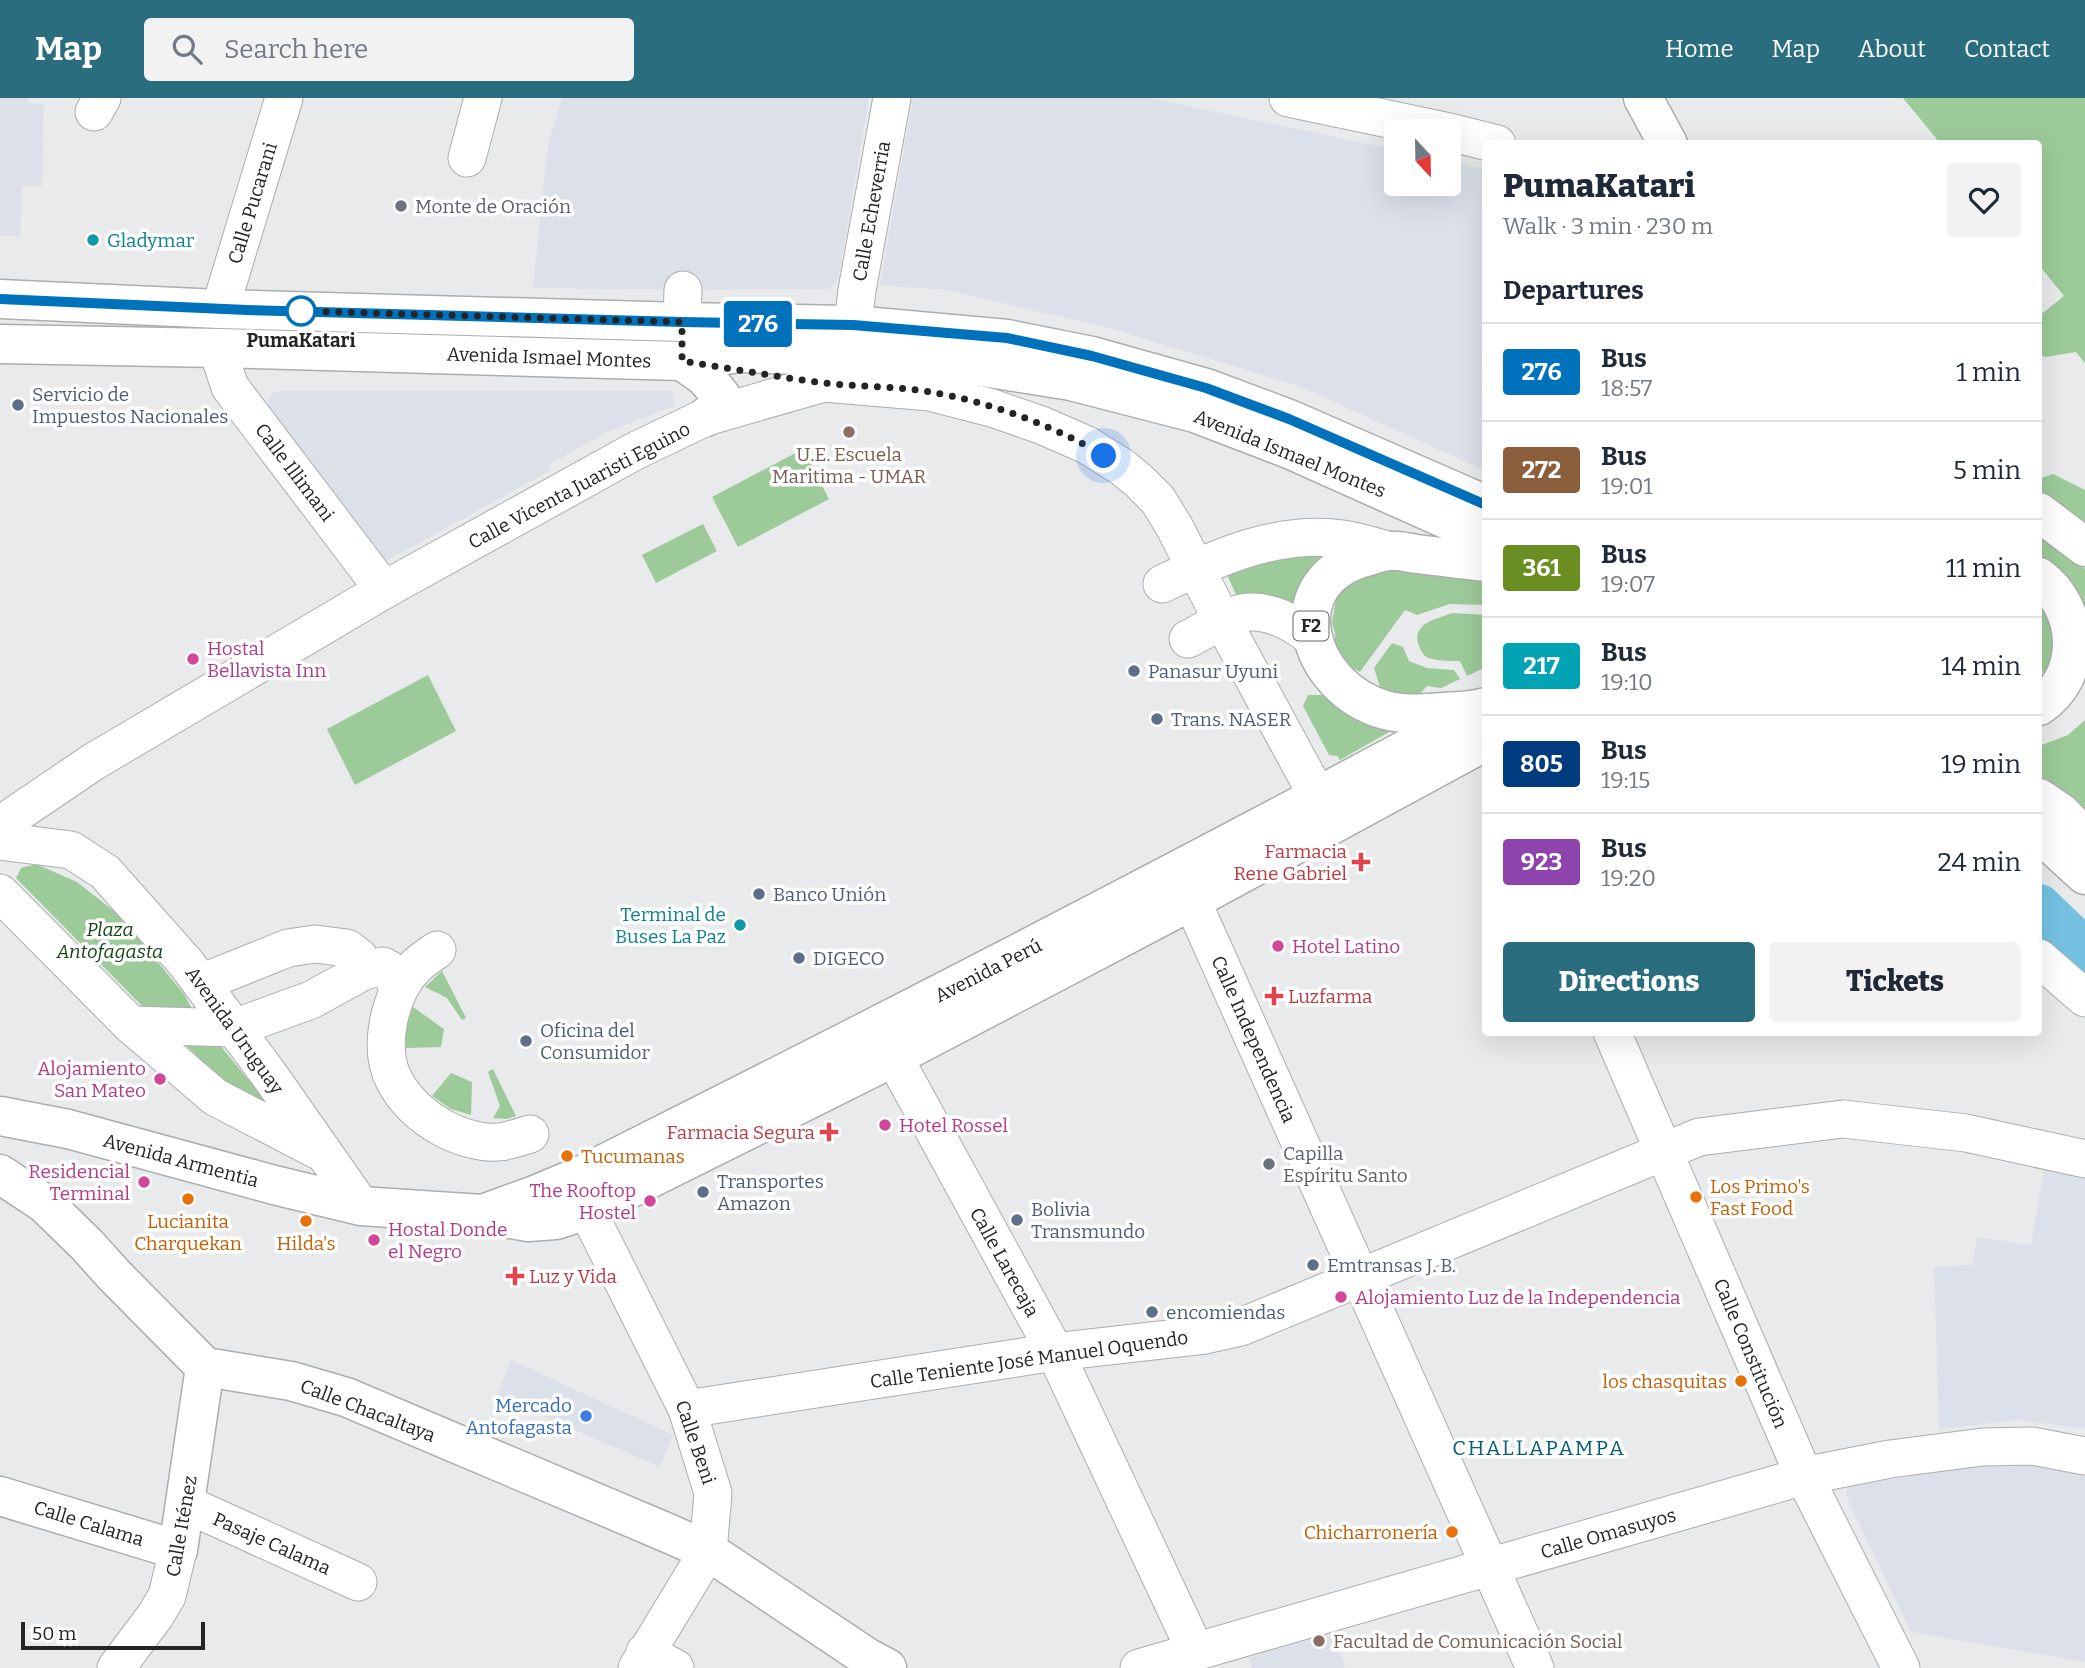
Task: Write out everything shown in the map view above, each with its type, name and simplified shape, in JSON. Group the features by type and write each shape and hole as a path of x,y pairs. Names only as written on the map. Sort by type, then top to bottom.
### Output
{"main road":[{"path":"1643,98 1666,140"},
{"name":"Avenida Ismael Montes","path":"0,299 220,309 683,306 853,325 1007,338 1092,356 1193,385 1289,419 1482,503"},
{"path":"682,361 683,306"},
{"path":"217,348 220,309"},
{"name":"Avenida Ismael Montes","path":"0,344 682,361 741,352 964,364 1071,381 1195,413 1289,449 1482,535"},
{"path":"682,361 824,383"},
{"path":"682,361 705,377 721,396 720,405 706,417"},
{"path":"2042,514 2085,547"},
{"name":"F2","path":"1482,562 1390,551 1352,560 1332,572 1317,594 1310,617 1312,638 1322,661 1332,676 1348,691 1385,710 1436,713 1482,731"},
{"path":"2042,579 2063,601 2074,635 2072,661 2062,683 2042,704"},
{"name":"Avenida Perú","path":"361,1206 482,1214 528,1222 556,1220 583,1193 886,1042 1326,811 1482,733"},
{"path":"2042,800 2061,813 2085,837"},
{"path":"2042,836 2085,875"},
{"path":"2042,870 2085,901"},
{"name":"Avenida Armentia","path":"0,1116 68,1129 361,1206"},
{"path":"0,1174 45,1204 205,1367"},
{"name":"Calle Iténez","path":"178,1550 205,1367"},
{"name":"Calle Chacaltaya","path":"205,1367 291,1381 346,1397 708,1551 887,1668"},
{"name":"Calle Calama","path":"0,1496 178,1550"}],"street":[{"name":"Calle Pucarani","path":"220,309 284,98"},
{"path":"467,158 484,98"},
{"name":"Calle Echeverria","path":"853,325 892,98"},
{"path":"1287,98 1386,119"},
{"path":"1461,135 1482,140"},
{"name":"Calle Illimani","path":"217,348 230,387 384,590"},
{"name":"Calle Vicenta Juaristi Eguino","path":"0,825 93,762 384,590 635,451 706,417 824,383 930,392 992,408 1087,445 1122,467 1158,500 1175,528 1326,811"},
{"path":"1161,584 1218,557 1281,541 1342,539 1390,551"},
{"path":"1188,639 1241,613 1270,615 1289,622 1312,638"},
{"name":"Avenida Uruguay","path":"0,841 71,850 105,872 186,962 361,1206"},
{"name":"Calle Independencia","path":"1185,886 1535,1668"},
{"name":"Avenida Uruguay","path":"0,893 131,1025 215,1097 321,1152"},
{"path":"201,983 288,948 315,944 347,948 359,957 364,971"},
{"path":"437,950 416,965 398,989 388,1019 388,1053 393,1078 407,1100 430,1121 456,1136 497,1143 530,1135"},
{"path":"2042,961 2085,998"},
{"path":"131,1025 234,1028 311,1000 364,971 383,966 395,977 398,989"},
{"name":"Calle Constitución","path":"1614,1036 1804,1476 1901,1668"},
{"name":"Calle Larecaja","path":"886,1042 1055,1352 1196,1652"},
{"name":"Calle Teniente José Manuel Oquendo","path":"687,1409 1055,1352 1205,1335 1241,1327 1699,1137 1843,1119 1966,1133 2085,1159"},
{"name":"Calle Beni","path":"583,1193 687,1409 713,1493 708,1551 653,1663"},
{"name":"Calle Omasuyos","path":"1139,1668 1804,1476 1890,1459 1983,1447 2032,1446 2085,1456"},
{"name":"Pasaje Calama","path":"186,1504 358,1582"},
{"name":"Calle Iténez","path":"116,1668 167,1596 178,1550"}],"shaded area":[{"path":"0,98 28,98 28,103 44,104 42,186 22,186 20,236 0,236"},
{"path":"562,98 869,98 838,281 828,289 533,288 548,144"},
{"path":"913,98 1150,98 1384,147 1384,196 1461,196 1461,164 1482,168 1482,469 1299,386 1109,328 946,290 880,285"},
{"path":"279,391 673,391 674,406 607,432 548,465 551,470 381,564 267,407 269,398"},
{"path":"2044,1169 2085,1178 2085,1429 2019,1420 1939,1429 1934,1267 1972,1265 1977,1237 2031,1245"},
{"name":"Mercado Antofagasta","path":"511,1360 673,1435 660,1467 497,1396"},
{"path":"2009,1460 2085,1476 2085,1662 1911,1632 1847,1498 1847,1487"},
{"name":"Facultad de Comunicación Social","path":"1334,1629 1345,1668 1252,1668 1249,1658"}],"green space":[{"path":"1903,98 2085,98 2085,363 2076,352 2042,356 2042,314 2064,296 2042,269 2042,140 1938,140"},
{"path":"803,449 829,499 738,547 712,497"},
{"path":"2053,474 2085,490 2085,528 2042,495 2042,478"},
{"path":"703,524 717,551 656,583 642,555"},
{"path":"2042,537 2085,569 2085,606 2065,578 2042,558"},
{"path":"1329,549 1310,578 1300,610 1239,601 1223,566"},
{"path":"1386,567 1482,574 1482,605 1450,604 1417,615 1405,610 1360,672 1349,666 1335,645 1332,623 1337,593 1355,576"},
{"path":"2042,601 2061,636 2042,674"},
{"path":"1453,613 1482,615 1482,669 1467,676 1460,661 1439,660 1423,654 1418,633 1426,624"},
{"path":"1392,643 1403,647 1409,661 1427,668 1454,670 1460,679 1441,688 1427,686 1418,696 1381,690 1374,668"},
{"path":"428,675 456,731 355,785 327,729"},
{"path":"1308,695 1324,695 1389,727 1389,732 1340,760 1337,756 1329,755 1303,706"},
{"path":"2085,720 2085,810 2042,780 2042,745 2068,735"},
{"name":"Plaza Antofagasta","path":"36,864 77,882 119,915 184,994 193,1011 147,1011 16,878 21,868"},
{"path":"442,971 466,1018 462,1020 447,998 425,987"},
{"path":"413,1007 444,1029 441,1047 406,1048 405,1030"},
{"path":"176,1036 214,1038 268,1104 226,1084"},
{"path":"493,1069 516,1116 507,1119 493,1118 500,1106 488,1072"},
{"path":"451,1073 472,1082 471,1115 451,1109 432,1096"}],"waterway":[{"path":"2042,909 2085,950"}],"bus line":[{"name":"276","path":"0,299 247,310 853,325 1007,338 1092,356 1206,388 1289,419 1482,503"}],"place":[{"name":"Monte de Oración","path":"401,206"},
{"name":"Gladymar","path":"93,240"},
{"name":"PumaKatari","path":"301,311"},
{"name":"Servicio de Impuestos Nacionales","path":"18,405"},
{"name":"U.E. Escuela Maritima - UMAR","path":"849,432"},
{"name":"Hostal Bellavista Inn","path":"193,659"},
{"name":"Panasur Uyuni","path":"1134,671"},
{"name":"Trans. NASER","path":"1157,719"},
{"name":"Farmacia Rene Gabriel","path":"1361,862"},
{"name":"Banco Unión","path":"759,894"},
{"name":"Terminal de Buses La Paz","path":"740,925"},
{"name":"Hotel Latino","path":"1278,946"},
{"name":"DIGECO","path":"799,958"},
{"name":"Luzfarma","path":"1274,996"},
{"name":"Oficina del Consumidor","path":"526,1041"},
{"name":"Alojamiento San Mateo","path":"160,1079"},
{"name":"Hotel Rossel","path":"885,1125"},
{"name":"Farmacia Segura","path":"829,1132"},
{"name":"Tucumanas","path":"567,1156"},
{"name":"Capilla Espíritu Santo","path":"1269,1164"},
{"name":"Residencial Terminal","path":"144,1182"},
{"name":"Transportes Amazon","path":"703,1192"},
{"name":"Los Primo's Fast Food","path":"1696,1197"},
{"name":"Lucianita Charquekan","path":"188,1199"},
{"name":"The Rooftop Hostel","path":"650,1201"},
{"name":"Bolivia Transmundo","path":"1017,1220"},
{"name":"Hilda's","path":"306,1221"},
{"name":"Hostal Donde el Negro","path":"374,1240"},
{"name":"Emtransas J. B.","path":"1313,1265"},
{"name":"Luz y Vida","path":"515,1276"},
{"name":"Alojamiento Luz de la Independencia","path":"1341,1297"},
{"name":"encomiendas","path":"1152,1312"},
{"name":"los chasquitas","path":"1741,1381"},
{"name":"Mercado Antofagasta","path":"586,1416"},
{"name":"Chicharronería","path":"1452,1532"},
{"name":"Facultad de Comunicación Social","path":"1319,1641"}],"district":[{"name":"CHALLAPAMPA","path":"1539,1448"}],"route":[{"path":"301,311 682,322 682,361 824,383 930,392 992,408 1041,425 1087,445 1104,456"}]}
